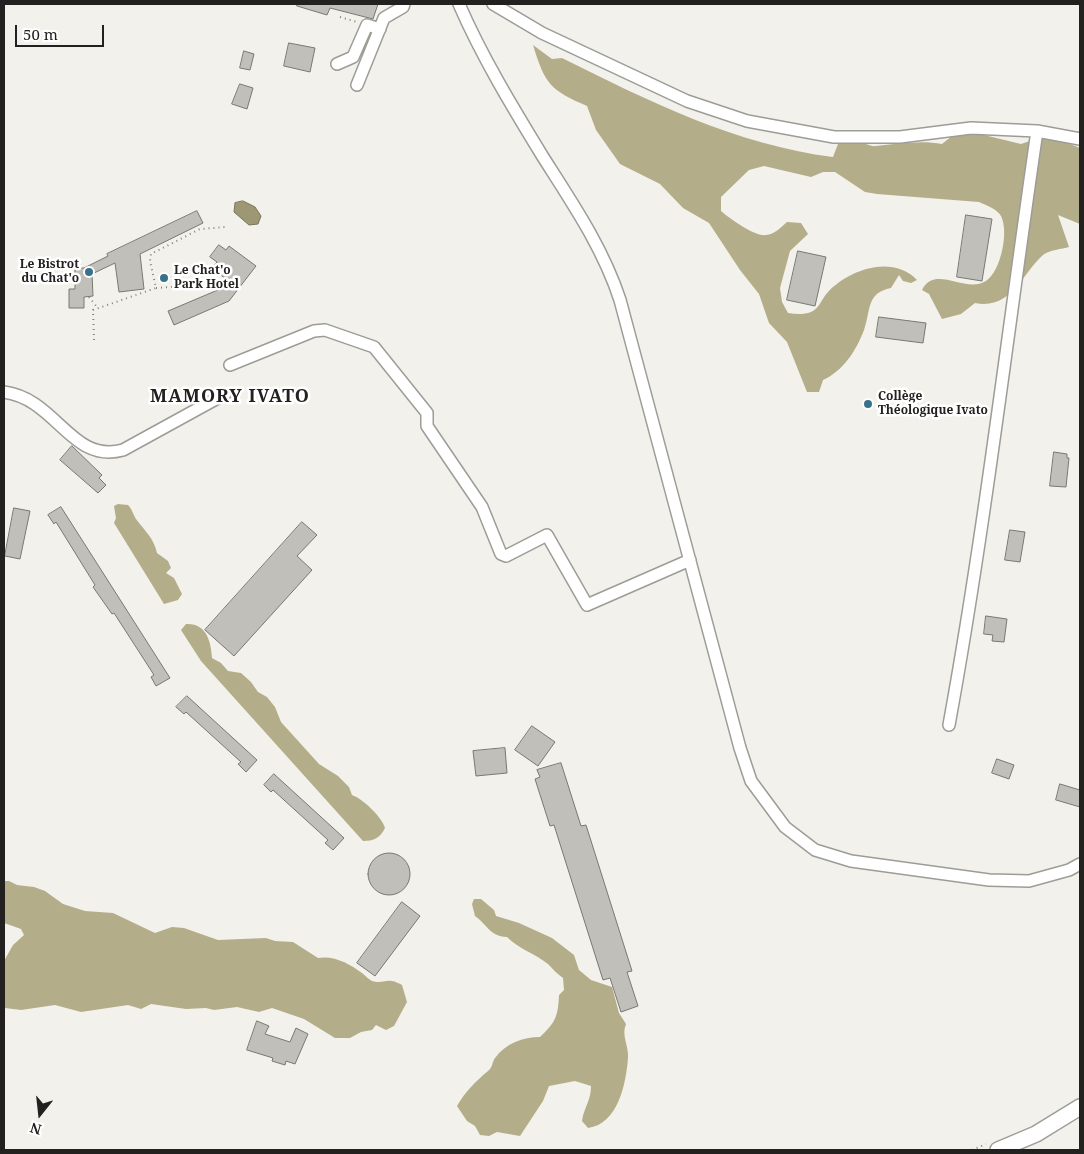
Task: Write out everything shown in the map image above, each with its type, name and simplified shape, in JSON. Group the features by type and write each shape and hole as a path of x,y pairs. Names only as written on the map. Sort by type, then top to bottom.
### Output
{"main road":[{"path":"998,1150 1036,1134 1080,1107"}],"street":[{"path":"357,85 384,18 403,7 404,4"},
{"path":"459,4 474,38 540,151 596,241 610,270 620,300 730,715 751,781 785,827 801,841 815,850 851,861 990,880 1029,881 1069,870 1080,864"},
{"path":"493,4 542,33 687,100 747,121 834,137 900,137 971,128 1037,131 1080,139"},
{"path":"337,64 353,58 367,25 380,29"},
{"path":"949,725 989,484 1037,131"},
{"path":"230,365 314,331 324,330 374,347 427,413 428,426 482,507 501,554 506,556 547,535 587,605 690,560"},
{"path":"4,392 28,399 39,405 81,444 94,450 110,453 123,450 225,394"}],"path":[{"path":"340,17 367,25"},
{"path":"156,288 150,261 151,254 200,229 226,227"},
{"path":"94,340 93,310 97,307 156,288 218,284"},
{"path":"88,296 97,307"}],"shaded area":[{"path":"533,45 552,59 562,58 627,90 694,119 762,143 797,151 833,157 838,144 853,141 874,146 917,142 942,144 952,136 963,133 984,135 1021,144 1047,135 1080,148 1080,224 1058,215 1069,247 1043,255 1007,296 987,304 975,303 961,314 942,319 929,294 922,290 935,279 978,284 986,281 991,276 996,269 1004,241 1003,223 997,211 979,202 865,192 835,172 823,172 811,177 764,166 749,170 721,197 721,211 742,226 761,235 772,233 787,222 801,223 808,234 790,251 780,288 782,302 788,313 802,314 814,311 828,292 837,284 847,277 871,268 896,268 907,272 917,280 911,283 903,281 899,275 891,288 883,290 873,298 864,330 853,353 843,366 823,380 819,392 807,392 787,342 769,323 759,294 740,270 709,223 683,208 660,184 620,164 596,130 587,106 565,95 551,84 541,69"},
{"path":"243,201 255,207 261,216 258,224 249,225 234,212 235,203"},
{"path":"118,504 128,505 151,539 157,553 168,561 171,568 166,573 174,578 182,594 178,600 164,604 114,523 116,518 114,506"},
{"path":"186,624 203,630 209,640 212,658 221,663 228,671 241,673 258,692 267,697 275,707 281,722 319,764 338,776 349,787 352,795 372,809 385,828 379,837 363,841 201,661 181,630"},
{"path":"4,881 45,891 63,904 85,911 113,913 155,933 172,927 184,928 218,940 266,938 275,941 293,942 318,958 336,959 347,964 372,981 397,982 402,985 407,1002 394,1026 386,1030 376,1025 372,1030 361,1032 350,1038 335,1038 304,1019 272,1008 259,1012 237,1007 214,1010 206,1008 186,1009 151,1004 141,1009 128,1005 81,1012 55,1005 21,1010 5,1008 4,961 13,945 24,935 21,929 4,923"},
{"path":"474,899 481,899 494,910 496,916 519,923 552,938 574,955 579,970 591,980 612,987 619,1013 626,1024 624,1032 628,1058 625,1079 618,1101 607,1119 598,1125 588,1128 582,1121 590,1096 591,1086 575,1081 549,1086 543,1101 520,1136 497,1132 489,1136 480,1135 475,1126 467,1121 457,1106 471,1087 490,1069 495,1058 504,1048 527,1038 540,1037 545,1032 553,1023 558,1008 559,995 564,990 563,978 548,964 516,945 507,937 496,935 475,916 472,904"}],"building":[{"path":"297,4 378,4 373,19 330,8 327,15 297,6"},
{"path":"289,43 315,48 310,72 284,66"},
{"path":"244,51 254,54 250,70 240,68"},
{"path":"240,84 253,88 247,109 232,104"},
{"path":"197,211 203,223 140,254 144,289 119,292 115,263 92,274 93,296 84,297 84,308 69,308 69,289 75,289 75,268 84,268 108,256 107,254"},
{"path":"966,215 992,219 982,281 957,277"},
{"path":"219,245 226,250 229,246 256,266 229,301 174,325 168,311 232,284 212,268 217,262 210,257"},
{"path":"798,251 826,257 815,306 787,300"},
{"path":"879,317 926,323 923,343 876,337"},
{"path":"72,446 102,475 99,478 106,485 98,493 60,460"},
{"path":"1054,452 1067,454 1067,458 1069,458 1066,487 1050,486"},
{"path":"61,507 170,678 156,686 151,677 154,675 114,613 112,614 93,587 95,585 56,522 54,524 48,515"},
{"path":"14,508 30,511 20,559 5,556"},
{"path":"302,522 317,535 297,556 312,570 234,656 205,630"},
{"path":"1010,530 1025,532 1020,562 1005,560"},
{"path":"986,616 1007,619 1004,642 992,641 993,635 984,634"},
{"path":"187,696 257,760 246,772 238,764 241,762 186,712 184,714 176,707"},
{"path":"532,726 555,742 538,766 515,750"},
{"path":"505,748 507,773 476,776 473,751"},
{"path":"997,759 1014,765 1009,779 992,773"},
{"path":"561,763 581,826 586,825 632,971 627,972 638,1006 621,1012 610,978 603,980 554,825 550,826 535,779 540,777 537,770"},
{"path":"274,774 344,838 333,850 325,843 328,840 273,790 271,792 264,785"},
{"path":"1060,784 1080,790 1080,807 1056,800"},
{"path":"389,853 404,859 410,874 404,889 389,895 374,889 368,874 374,859"},
{"path":"402,902 420,916 375,976 357,963"},
{"path":"257,1021 269,1026 265,1034 290,1042 296,1028 308,1034 295,1064 286,1061 285,1065 272,1061 273,1058 247,1050"}],"place":[{"name":"Le Bistrot du Chat'o","path":"89,272"},
{"name":"Le Chat'o Park Hotel","path":"164,278"},
{"name":"Collège Théologique Ivato","path":"868,404"}],"district":[{"name":"MAMORY IVATO","path":"230,397"}]}
